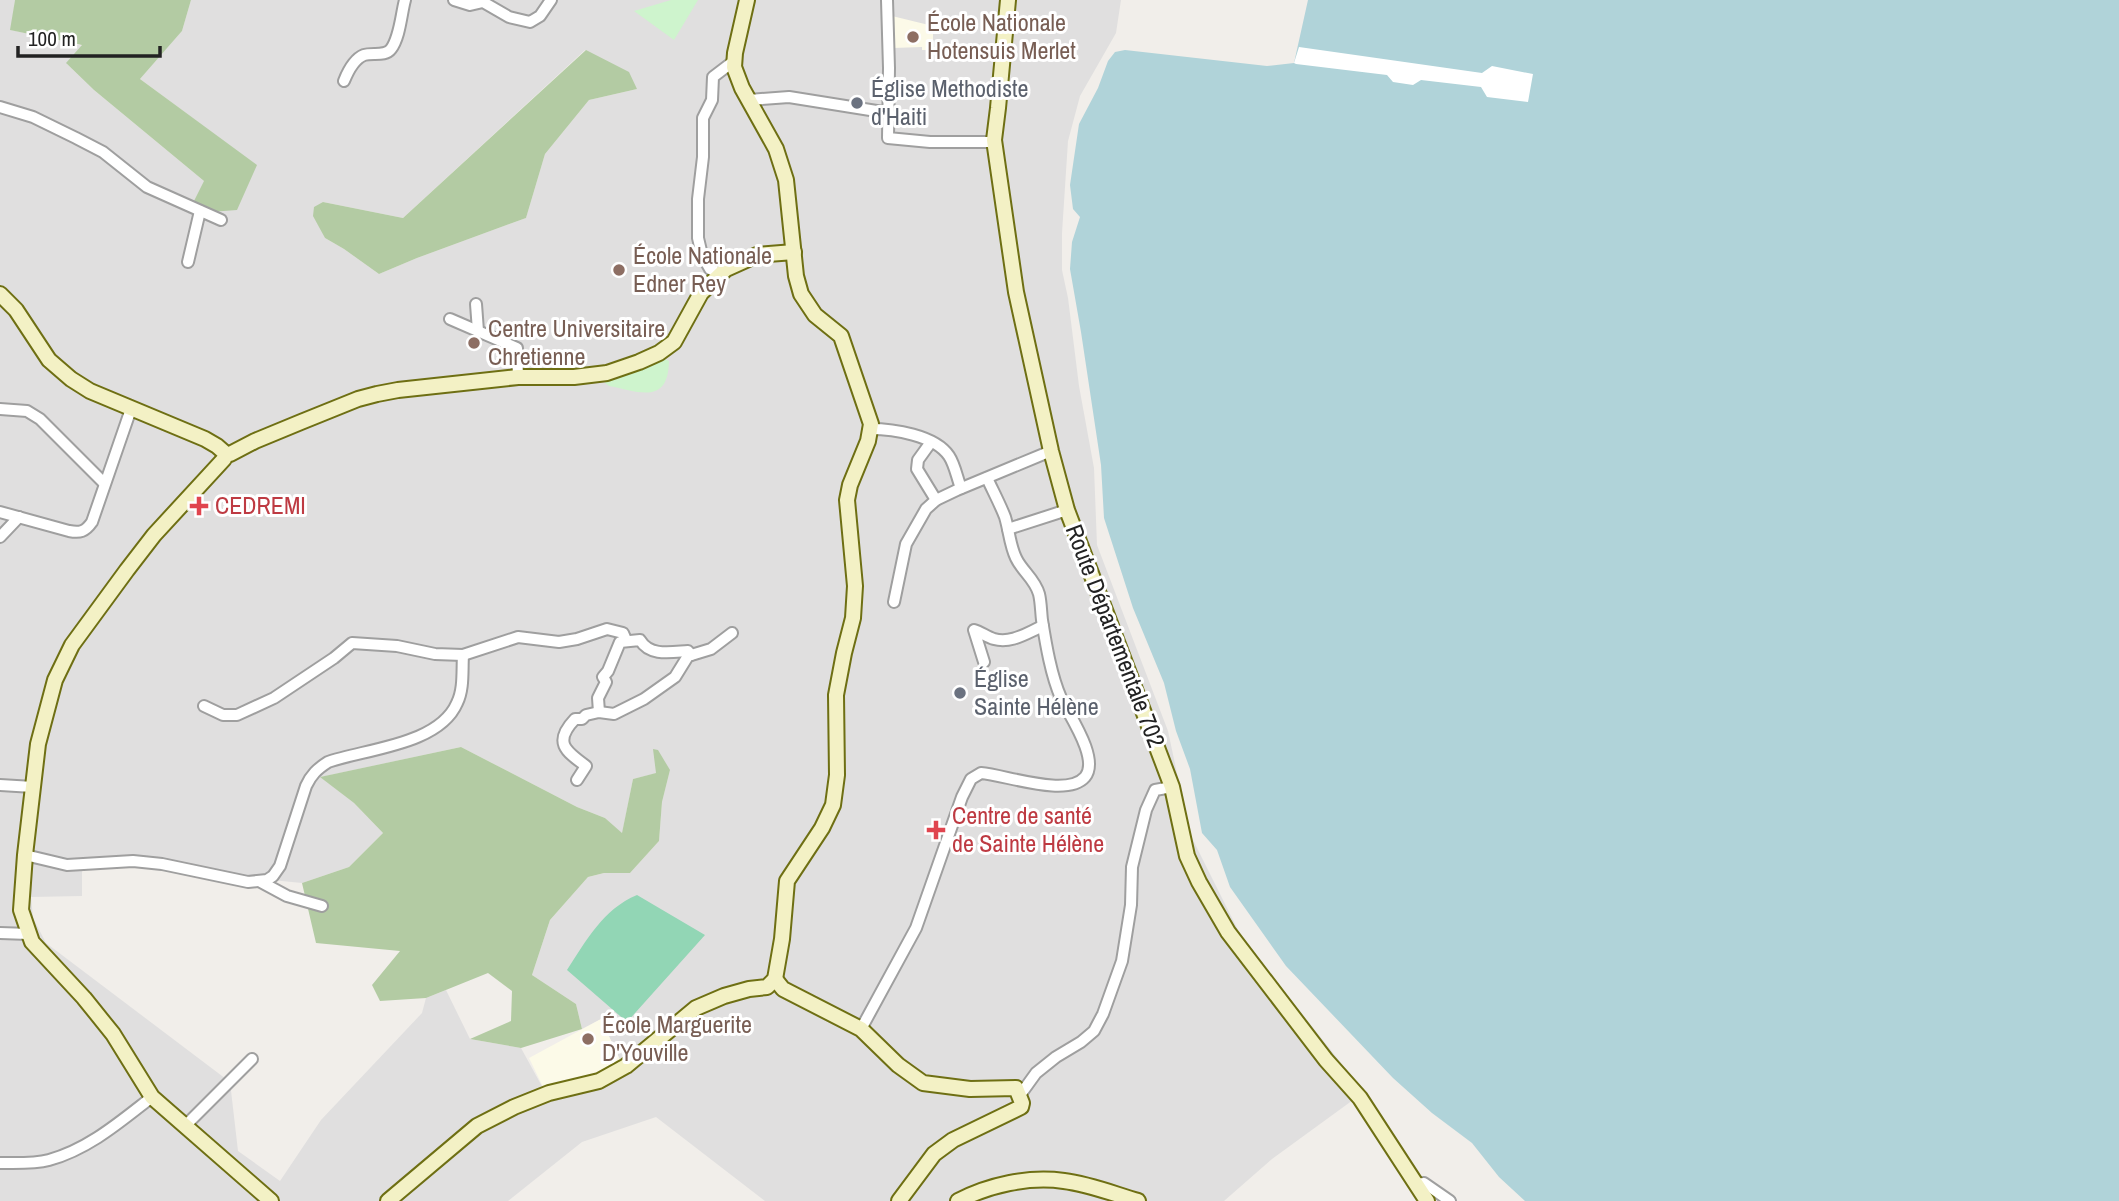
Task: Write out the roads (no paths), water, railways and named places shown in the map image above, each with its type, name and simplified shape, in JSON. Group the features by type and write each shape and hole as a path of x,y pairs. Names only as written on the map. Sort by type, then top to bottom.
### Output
{"street":[{"path":"344,81 354,62 365,54 385,54 391,50 405,0"},
{"path":"454,0 470,5 483,2 509,17 530,22 540,16 551,0"},
{"path":"388,1201 477,1126 549,1093 599,1081 626,1066 696,1008 724,996 768,987 775,979 787,881 822,828 833,805 838,775 836,695 853,618 855,586 847,500 850,485 868,441 871,424 841,336 815,315 802,294 796,276 786,180 776,149 738,80 734,67 747,0"},
{"path":"887,0 888,138 930,142 993,141"},
{"name":"Route Départementale 702","path":"1008,0 993,141 1016,292 1051,451 1067,510 1172,787 1187,856 1228,932 1326,1060 1360,1098 1427,1201"},
{"path":"720,274 710,269 702,256 698,238 703,118 712,100 713,77 734,61"},
{"path":"749,100 789,97 889,113"},
{"path":"0,107 33,117 76,138 103,152 147,187 221,220"},
{"path":"188,262 200,211"},
{"path":"271,1201 152,1097 113,1034 32,942 29,934 21,910 24,855 38,744 55,680 72,645 154,535 226,456 255,441 368,397 398,390 518,377 574,377 607,373 659,353 674,342 701,293 735,263 757,256 794,252"},
{"path":"0,294 16,310 40,348 59,370 90,391 205,439 217,446 226,456"},
{"path":"476,304 478,331"},
{"path":"450,319 517,348 518,377"},
{"path":"0,512 80,533 87,530 131,409"},
{"path":"0,410 27,411 34,415 104,483"},
{"path":"870,429 917,436 939,446 950,457 961,488"},
{"path":"931,442 918,460 917,469 936,500"},
{"path":"894,602 906,544 926,509 936,500 961,488 1051,451"},
{"path":"861,1029 916,928 962,797 971,779 981,773 1066,785 1075,783 1087,774 1089,768 1077,727 1056,685 1039,593 1016,559 1004,516 987,478"},
{"path":"1008,529 1067,510"},
{"path":"0,537 19,517"},
{"path":"984,662 974,630 993,639 1008,640 1043,626"},
{"path":"204,706 223,715 237,715 274,698 352,643 463,655 518,638 559,642 607,629 623,633 626,640"},
{"path":"577,780 586,766 567,753 564,746 566,731 575,719 599,712 614,714 644,699 675,677 688,656 711,649 732,633"},
{"path":"599,712 598,698 606,682 603,677 620,642 640,640 645,648 652,651 672,654 688,652 691,655"},
{"path":"261,882 273,876 279,866 306,786 318,768 328,762 412,739 440,725 457,705 461,692 463,655"},
{"path":"0,785 33,787"},
{"path":"775,979 783,989 861,1029 898,1065 923,1083 970,1089 1016,1088 1023,1091 1036,1073 1094,1031 1103,1014 1122,961 1131,905 1132,867 1146,810 1155,790 1172,787"},
{"path":"24,855 66,865 133,861 162,864 237,881 261,882 287,896 322,906"},
{"path":"0,933 29,934"},
{"path":"186,1126 252,1059"},
{"path":"899,1201 934,1154 953,1140 1021,1107 1016,1088"},
{"path":"0,1163 49,1160 89,1144 152,1097"},
{"path":"958,1201 991,1187 1044,1180 1066,1181 1138,1201"},
{"path":"1416,1184 1424,1183 1450,1201"}],"water":[{"path":"1308,0 2119,0 2119,1201 1525,1201 1499,1177 1472,1143 1432,1113 1393,1078 1286,966 1230,887 1217,850 1202,833 1190,769 1176,731 1164,683 1133,608 1104,518 1101,465 1070,269 1072,242 1080,217 1073,209 1070,185 1079,124 1098,88 1108,61 1115,52 1125,50 1267,66 1294,63"}],"place":[{"name":"École Nationale Hotensuis Merlet","path":"913,37"},
{"name":"Église Methodiste d'Haiti","path":"857,103"},
{"name":"École Nationale Edner Rey","path":"619,270"},
{"name":"Centre Universitaire Chretienne","path":"474,343"},
{"name":"CEDREMI","path":"199,506"},
{"name":"Église Sainte Hélène","path":"960,693"},
{"name":"Centre de santé de Sainte Hélène","path":"936,830"},
{"name":"École Marguerite D'Youville","path":"588,1039"}]}
